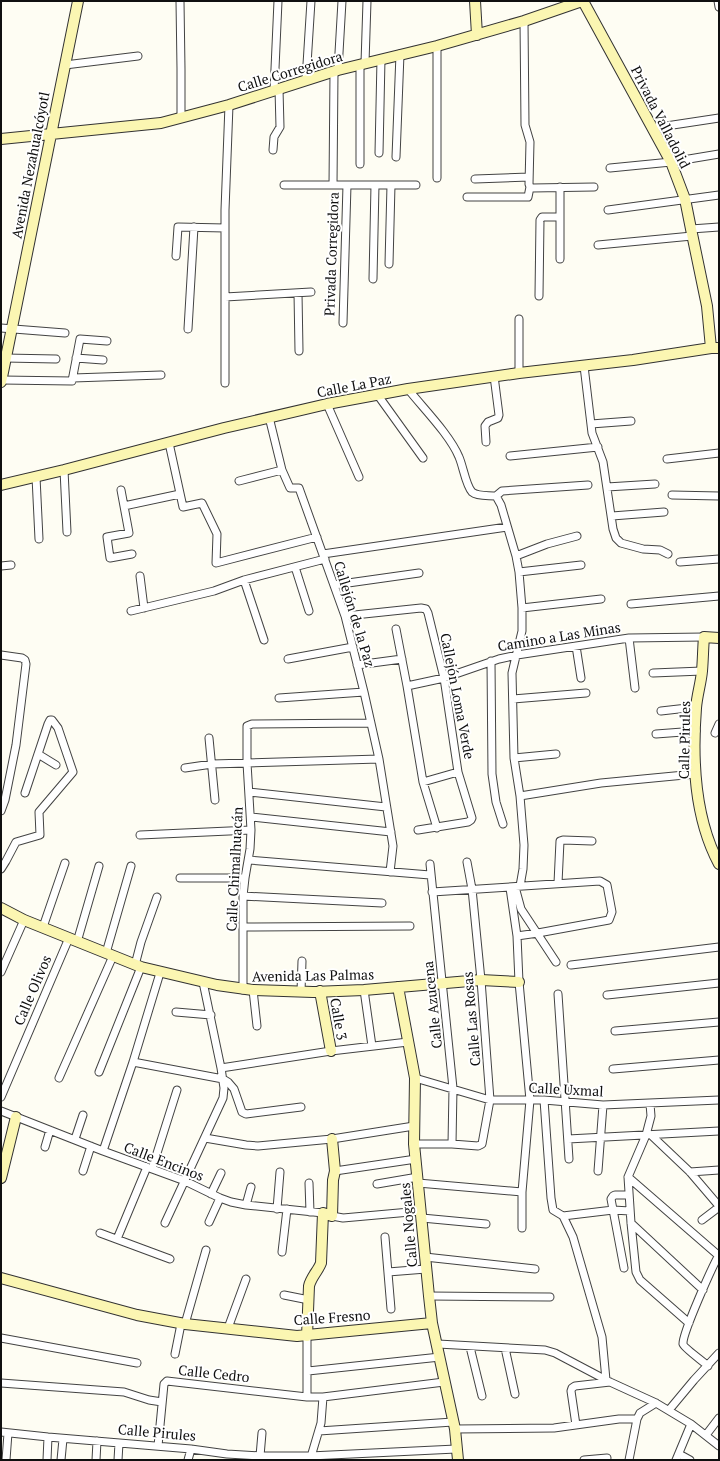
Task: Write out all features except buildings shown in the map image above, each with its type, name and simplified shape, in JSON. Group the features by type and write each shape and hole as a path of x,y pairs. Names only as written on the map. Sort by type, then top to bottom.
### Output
{"main road":[{"name":"Avenida Nezahualcóyotl","path":"1,381 5,358 6,329 52,134 64,65 78,1"},
{"path":"475,1 477,35"},
{"name":"Calle Corregidora","path":"1,139 161,123 229,105 336,71 477,35 524,21 561,4 582,1"},
{"name":"Privada Valladolid","path":"582,1 671,162 685,200 715,348"},
{"name":"Calle La Paz","path":"1,485 269,417 377,394 494,376 584,366 715,348"},
{"name":"Camino a Las Minas","path":"704,637 719,638"},
{"name":"Calle Pirules","path":"704,637 702,671 696,707 695,774 703,823 713,852 719,864"},
{"name":"Avenida Las Palmas","path":"1,908 24,920 138,966 160,973 248,990 301,992 364,990 481,980 519,982"},
{"name":"Calle Nogales","path":"398,987 415,1078 414,1144 432,1323 438,1344 444,1382 454,1426 458,1460"},
{"name":"Calle 3","path":"320,991 331,1051"},
{"path":"1,1178 16,1117"},
{"path":"307,1336 309,1286 321,1263 327,1215 335,1171 332,1139"},
{"name":"Calle Fresno","path":"1,1278 137,1315 183,1324 297,1336 432,1323"}],"street":[{"path":"180,1 182,69 181,118"},
{"path":"274,150 274,137 280,127 277,90 278,1"},
{"path":"306,80 311,1"},
{"path":"333,185 336,71 342,1"},
{"path":"360,164 362,64 367,1"},
{"path":"718,1 719,7"},
{"path":"468,197 528,197 530,187 530,142 525,125 524,21"},
{"path":"437,46 437,178"},
{"path":"396,157 400,54"},
{"path":"64,65 138,56"},
{"path":"379,153 381,59"},
{"path":"225,383 225,228 229,105"},
{"path":"653,128 719,118"},
{"path":"610,168 671,162 719,154"},
{"path":"475,179 529,177"},
{"path":"284,185 416,185"},
{"name":"Privada Corregidora","path":"343,323 347,185"},
{"path":"373,279 375,185"},
{"path":"389,264 391,185"},
{"path":"530,187 560,188 594,186"},
{"path":"560,188 560,259"},
{"path":"608,210 719,195"},
{"path":"539,296 540,220 542,217 560,217"},
{"path":"176,256 178,227 225,228"},
{"path":"188,329 194,227"},
{"path":"598,245 692,233 719,227"},
{"path":"225,297 312,292"},
{"path":"298,293 299,351"},
{"path":"519,319 519,373"},
{"path":"6,329 65,333"},
{"path":"73,378 80,338 107,341"},
{"path":"5,358 56,359"},
{"path":"76,358 103,360"},
{"path":"584,366 592,433 603,462 613,529 616,538 622,544 643,549 660,550 668,554"},
{"path":"1,381 72,381 73,378 161,375"},
{"path":"486,442 485,426 488,422 498,418 499,415 494,376"},
{"path":"408,389 453,444 472,492 496,496 502,491 588,485"},
{"path":"377,394 423,458"},
{"path":"327,404 359,477"},
{"name":"Callejón de la Paz","path":"269,417 282,470 290,488 299,488 345,616 379,759 393,846 390,872"},
{"path":"591,424 631,421"},
{"path":"169,443 183,507 202,503 218,534 216,564 317,537"},
{"path":"510,456 598,447"},
{"path":"667,459 719,453"},
{"path":"64,470 67,532"},
{"path":"239,481 282,470"},
{"path":"36,477 39,539"},
{"path":"607,488 655,484"},
{"path":"121,490 129,533 107,537 110,558 132,554"},
{"path":"124,506 180,494"},
{"path":"672,495 719,496"},
{"path":"496,496 501,505 516,556 522,608 522,631 512,673 514,758 520,796 524,845 523,869 515,887 517,936 519,982 530,1100 522,1192 522,1228"},
{"path":"612,516 664,512"},
{"path":"131,611 214,591 244,580 295,567 324,557 507,527"},
{"path":"516,556 547,544 577,536"},
{"path":"680,562 719,559"},
{"path":"1,566 11,565"},
{"path":"519,572 581,566"},
{"path":"295,567 309,611"},
{"path":"334,585 419,573"},
{"path":"140,576 144,608"},
{"path":"244,580 264,640"},
{"path":"631,604 719,596"},
{"path":"522,608 601,599"},
{"name":"Callejón Loma Verde","path":"345,616 421,608 426,609 428,613 444,678 458,772 471,820 468,822 437,828"},
{"path":"396,629 423,782 437,828 418,830"},
{"name":"Camino a Las Minas","path":"407,686 444,678 499,659 517,655 629,638 704,637"},
{"path":"629,638 635,688"},
{"path":"576,646 581,678"},
{"path":"288,659 353,647"},
{"path":"1,655 22,658 25,660 26,664 16,745 6,800 1,812"},
{"path":"357,665 402,659"},
{"path":"491,662 492,774 496,802 503,824"},
{"path":"653,674 702,671"},
{"path":"279,698 364,692"},
{"path":"513,698 586,693"},
{"path":"661,711 696,707"},
{"path":"1,868 16,842 40,836 39,812 73,772 58,728 54,721 50,720 48,722 25,793"},
{"name":"Calle Chimalhuacán","path":"257,1026 248,990 243,927 243,896 249,860 251,830 247,763 247,726 252,724 370,722"},
{"path":"715,733 719,724"},
{"path":"656,734 696,731"},
{"path":"209,738 215,800"},
{"path":"38,754 56,765"},
{"path":"514,758 556,754"},
{"path":"185,768 212,764 379,759"},
{"path":"423,782 458,772"},
{"path":"520,796 601,783 695,774"},
{"path":"249,792 386,807"},
{"path":"251,817 391,832"},
{"path":"140,834 251,830"},
{"path":"558,883 560,841 592,841"},
{"path":"249,860 430,875"},
{"name":"Calle Las Rosas","path":"452,1144 481,1146 490,1100 481,980 472,889 467,862"},
{"path":"43,927 65,863"},
{"name":"Calle Azucena","path":"430,864 453,1088 452,1144"},
{"name":"Calle Olivos","path":"1,1097 73,940 99,866"},
{"path":"59,1078 109,955 131,866"},
{"path":"180,878 245,878"},
{"path":"432,892 600,881 605,883 608,888 612,912 611,918 607,921 517,936"},
{"path":"515,887 521,908 556,962"},
{"path":"243,896 382,903"},
{"path":"99,1072 138,966 141,942 157,897"},
{"path":"1,972 24,920"},
{"path":"243,927 410,926"},
{"path":"571,965 719,947"},
{"path":"301,992 302,961"},
{"path":"103,1151 133,1062 160,973"},
{"path":"166,1223 223,1098 223,1079 203,982"},
{"path":"606,995 719,983"},
{"path":"364,990 372,1046"},
{"path":"558,994 569,1160"},
{"path":"176,1012 211,1015"},
{"path":"615,1031 719,1022"},
{"path":"221,1068 331,1051 408,1042"},
{"path":"613,1069 719,1060"},
{"path":"133,1062 223,1079 231,1085 242,1112 246,1114 301,1107"},
{"name":"Calle Uxmal","path":"415,1078 490,1100 544,1100 565,1103 603,1105 719,1100"},
{"path":"117,1239 149,1168 177,1090"},
{"path":"544,1100 553,1210 563,1216 573,1237 602,1337 608,1381"},
{"path":"650,1104 651,1116 649,1135 628,1177 628,1194 638,1277 689,1323"},
{"path":"598,1172 603,1105"},
{"name":"Calle Encinos","path":"1,1111 185,1181 220,1198 246,1205 310,1212 343,1218 421,1215 486,1224"},
{"path":"75,1140 83,1115"},
{"path":"205,1138 258,1146 332,1139 414,1126"},
{"path":"45,1147 50,1130"},
{"path":"568,1139 719,1131"},
{"path":"649,1135 690,1172 719,1206 702,1220"},
{"path":"414,1144 452,1144"},
{"path":"83,1171 91,1146"},
{"path":"335,1171 416,1159"},
{"path":"690,1172 719,1170"},
{"path":"277,1209 280,1172"},
{"path":"212,1194 221,1173"},
{"path":"628,1177 719,1255 689,1323 683,1342 684,1345 708,1366"},
{"path":"377,1184 418,1180 522,1192"},
{"path":"309,1183 310,1212"},
{"path":"246,1205 251,1186"},
{"path":"624,1268 611,1199 613,1196 628,1194"},
{"path":"209,1222 220,1198"},
{"path":"282,1252 287,1209"},
{"path":"563,1216 613,1210 630,1211"},
{"path":"631,1223 703,1290"},
{"path":"100,1233 170,1259"},
{"path":"385,1237 391,1309"},
{"path":"175,1354 206,1250"},
{"path":"425,1257 535,1269"},
{"path":"388,1272 426,1269"},
{"path":"228,1328 246,1279"},
{"path":"284,1295 309,1300"},
{"path":"429,1296 550,1298"},
{"path":"307,1336 307,1396"},
{"path":"1,1338 137,1363"},
{"path":"438,1344 470,1347 545,1350 669,1410 691,1424 719,1446"},
{"path":"470,1347 482,1396"},
{"path":"505,1348 515,1394"},
{"path":"669,1410 719,1353"},
{"path":"308,1371 440,1358"},
{"name":"Calle Cedro","path":"162,1402 164,1384 167,1381 323,1397 444,1382"},
{"path":"576,1425 571,1391 572,1388 575,1386 608,1381"},
{"path":"1,1383 124,1392 149,1400 162,1402 158,1446"},
{"path":"310,1458 321,1423 323,1397"},
{"path":"629,1460 637,1419 640,1413 656,1403"},
{"path":"706,1435 719,1418"},
{"path":"319,1431 454,1426 554,1428 619,1419 637,1419"},
{"path":"690,1460 678,1457 691,1424"},
{"path":"5,1432 6,1460"},
{"name":"Calle Pirules","path":"5,1432 63,1439 191,1449 226,1457 310,1458 456,1449"},
{"path":"261,1457 262,1433"},
{"path":"47,1460 48,1437"},
{"path":"61,1460 63,1439"},
{"path":"96,1460 98,1441"},
{"path":"118,1460 119,1443"},
{"path":"188,1460 191,1449"},
{"path":"584,1460 607,1458"}]}
